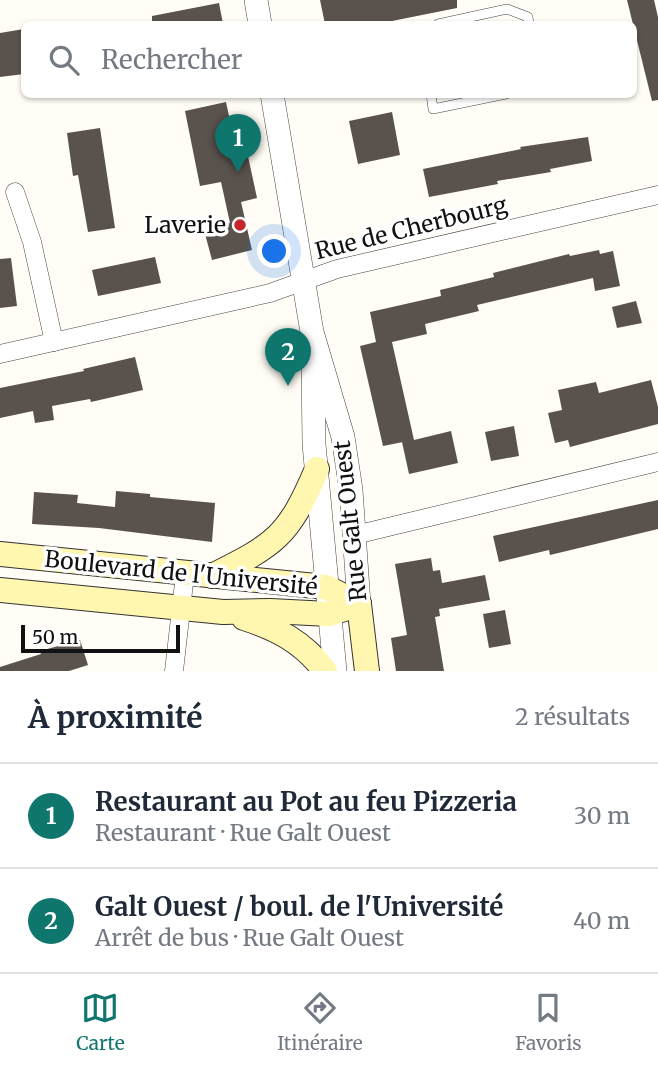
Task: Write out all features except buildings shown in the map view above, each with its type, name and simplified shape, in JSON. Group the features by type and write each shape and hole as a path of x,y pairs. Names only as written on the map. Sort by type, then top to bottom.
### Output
{"main road":[{"path":"212,576 255,555 274,542 294,519 317,469"},
{"name":"Boulevard de l'Université","path":"0,554 326,587 359,604"},
{"name":"Boulevard de l'Université","path":"0,590 223,612"},
{"path":"223,612 329,614 359,604"},
{"name":"Rue Galt Ouest","path":"359,604 367,671"},
{"path":"223,612 272,627 299,642 326,671"}],"street":[{"path":"256,0 260,21"},
{"name":"Rue Galt Ouest","path":"273,98 312,332 343,437 355,535 359,604"},
{"path":"15,192 32,242 54,342"},
{"name":"Rue de Cherbourg","path":"0,354 270,293 337,269 658,195"},
{"name":"Rue Galt Ouest","path":"312,332 317,469 335,671"},
{"path":"355,535 375,533 658,463"},
{"path":"174,671 186,574"}],"lane":[{"path":"452,21 507,9 528,17 529,21"},
{"path":"432,98 433,109 487,98"}],"place":[{"name":"Restaurant au Pot au feu Pizzeria","path":"238,172"},
{"name":"Laverie","path":"240,225"},
{"name":"Galt Ouest / boul. de l'Université","path":"288,386"}]}
